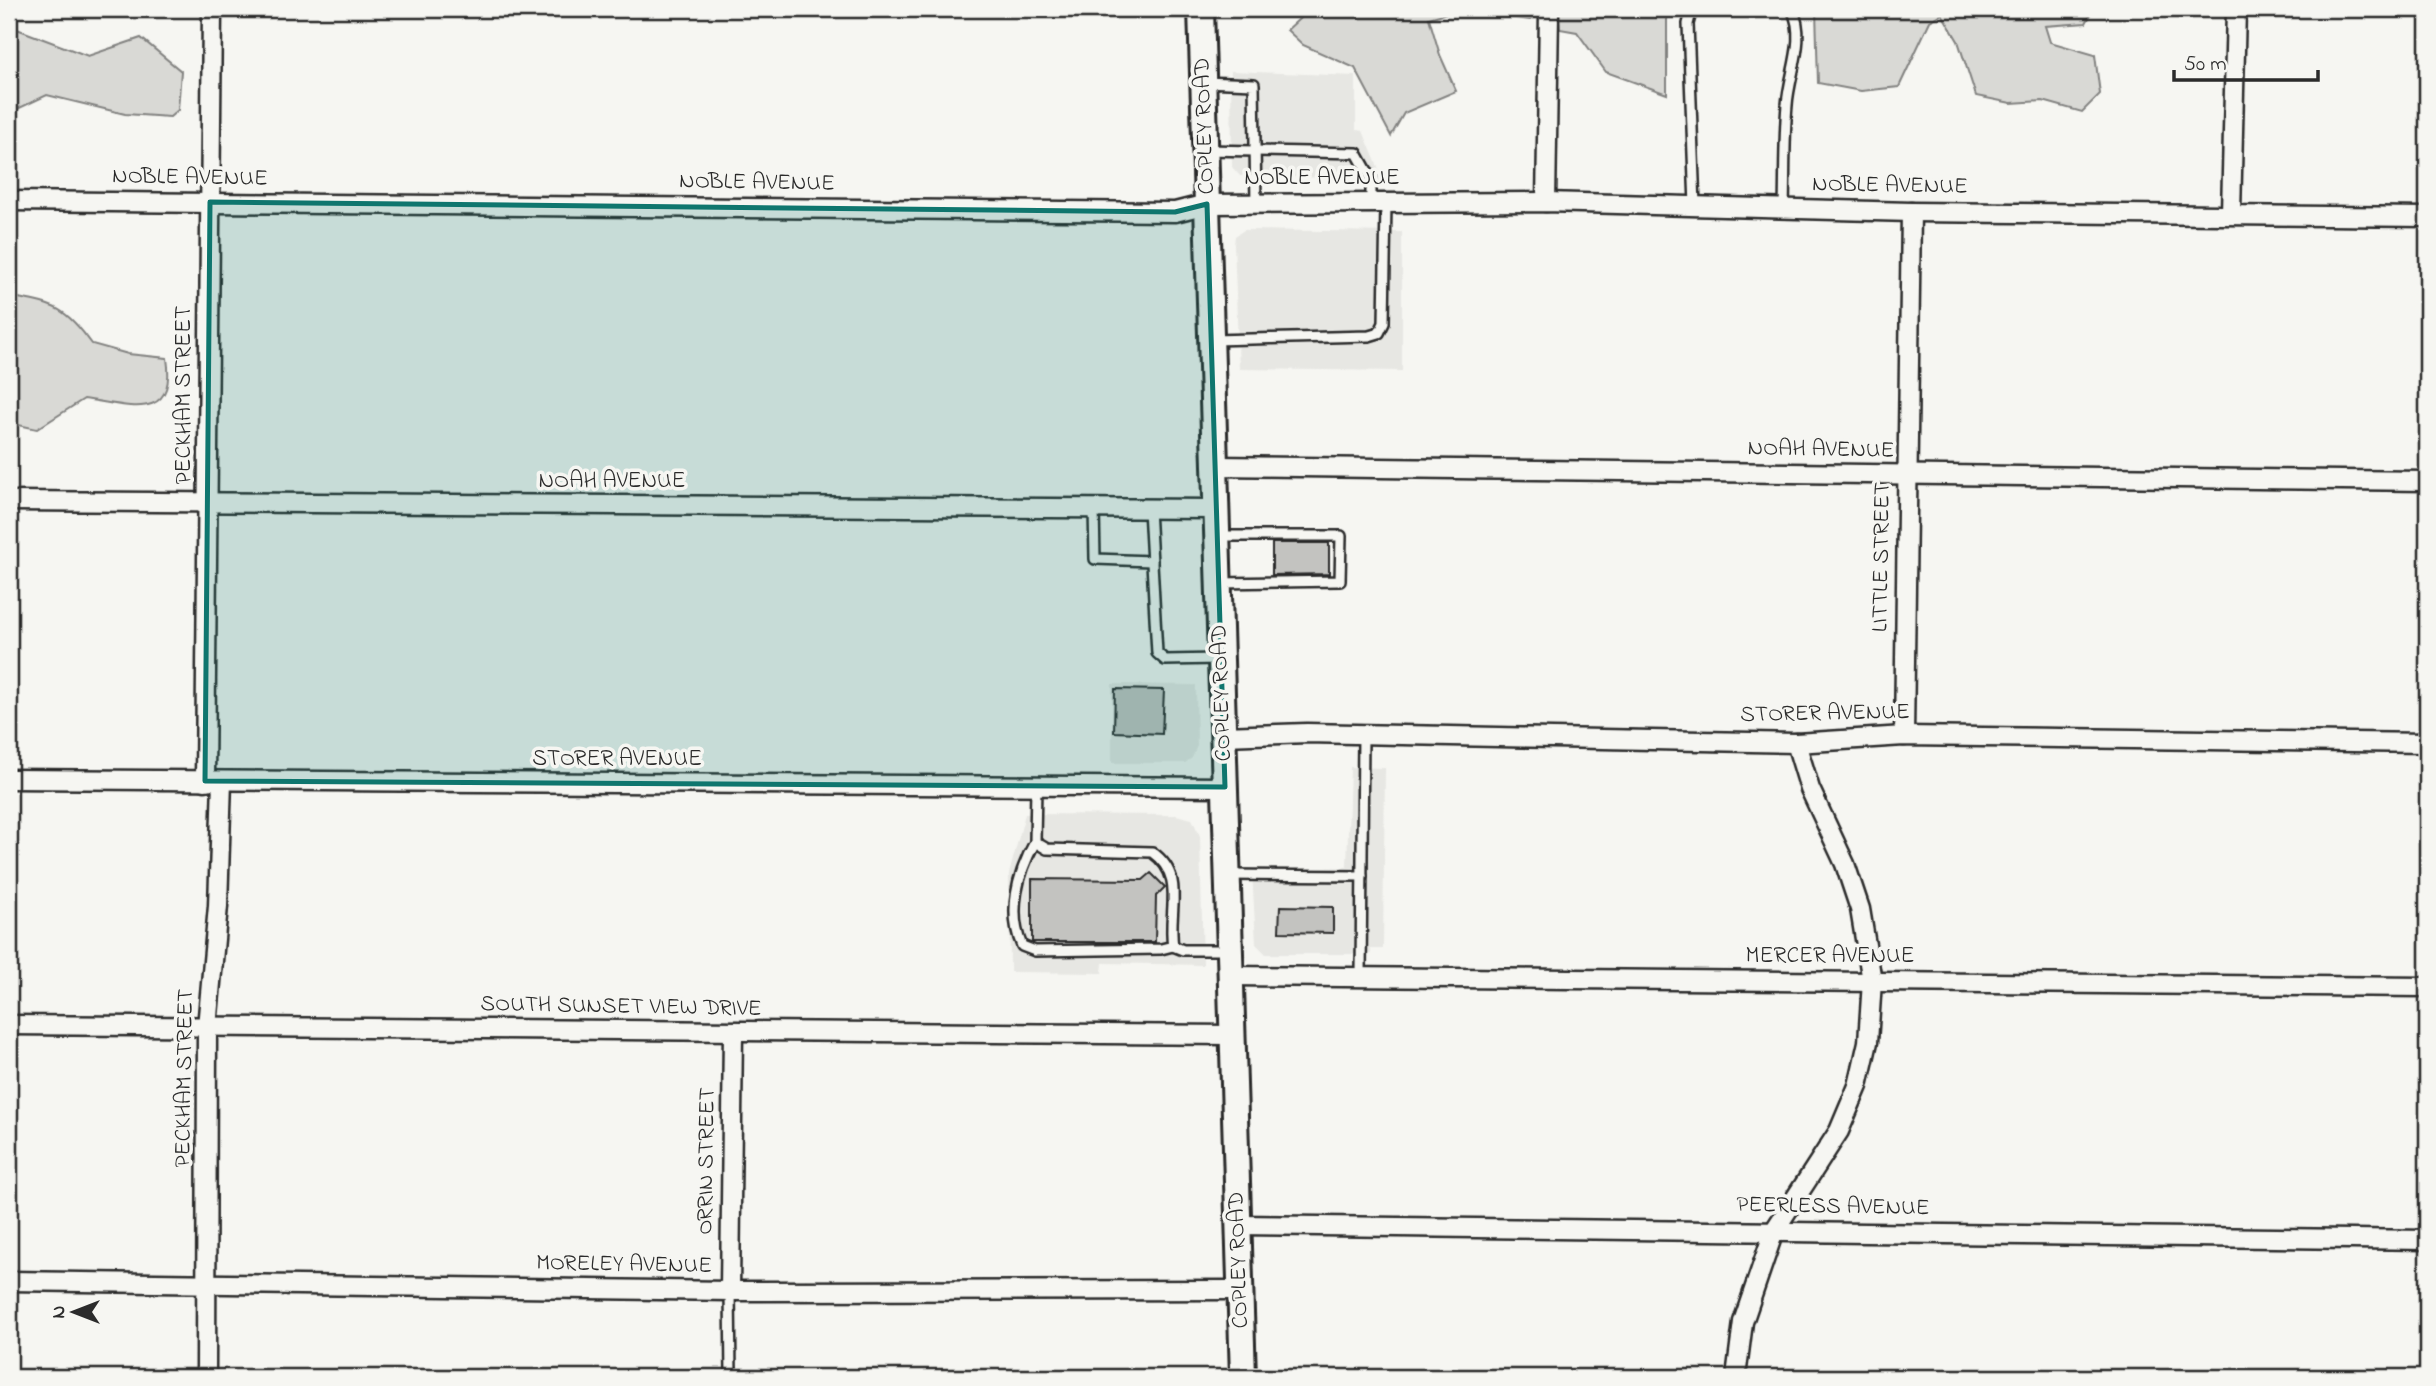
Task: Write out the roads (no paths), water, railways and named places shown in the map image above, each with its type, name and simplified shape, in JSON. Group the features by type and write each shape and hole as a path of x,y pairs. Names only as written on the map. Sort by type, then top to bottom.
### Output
{"main road":[{"name":"COPLEY ROAD","path":"1201,9 1243,1377"}],"street":[{"name":"PECKHAM STREET","path":"206,1377 207,1027 218,906 208,503 212,9"},
{"path":"2231,214 2236,9"},
{"path":"1546,202 1549,13"},
{"name":"NOBLE AVENUE","path":"9,201 1175,212 1207,204 1546,202 1911,212 2427,217"},
{"name":"LITTLE STREET","path":"1904,736 1911,212"},
{"name":"NOAH AVENUE","path":"1215,466 2427,481"},
{"name":"NOAH AVENUE","path":"9,502 1215,509"},
{"name":"STORER AVENUE","path":"1224,736 1363,734 1796,743 1904,736 2427,743"},
{"path":"1736,1377 1743,1322 1774,1231 1799,1196 1847,1116 1858,1086 1868,1042 1872,981 1856,894 1810,789 1796,743"},
{"name":"STORER AVENUE","path":"9,779 1225,787"},
{"name":"MERCER AVENUE","path":"1232,976 2427,987"},
{"name":"SOUTH SUNSET VIEW DRIVE","path":"9,1025 1232,1035"},
{"name":"ORRIN STREET","path":"730,1290 733,1032"},
{"name":"PEERLESS AVENUE","path":"1238,1225 2427,1240"},
{"name":"MORELEY AVENUE","path":"9,1281 730,1290 1239,1290"}],"lane":[{"path":"1692,9 1688,24 1695,206"},
{"path":"1784,208 1787,99 1797,42 1797,18 1791,9"},
{"path":"1203,82 1254,84 1256,203"},
{"path":"1205,150 1357,153 1371,178 1379,203 1384,324 1379,333 1369,337 1211,340"},
{"path":"1094,508 1095,559 1152,561"},
{"path":"1149,509 1157,653 1165,660 1221,659"},
{"path":"1217,536 1341,536 1340,581 1218,583"},
{"path":"1361,977 1363,734"},
{"path":"1036,786 1035,842 1020,867 1016,893 1016,932 1022,946 1035,951 1161,949 1173,946 1183,950 1231,950"},
{"path":"1035,842 1047,849 1152,852 1165,861 1173,878 1173,946"},
{"path":"1228,875 1362,876"},
{"path":"730,1290 731,1377"}]}
